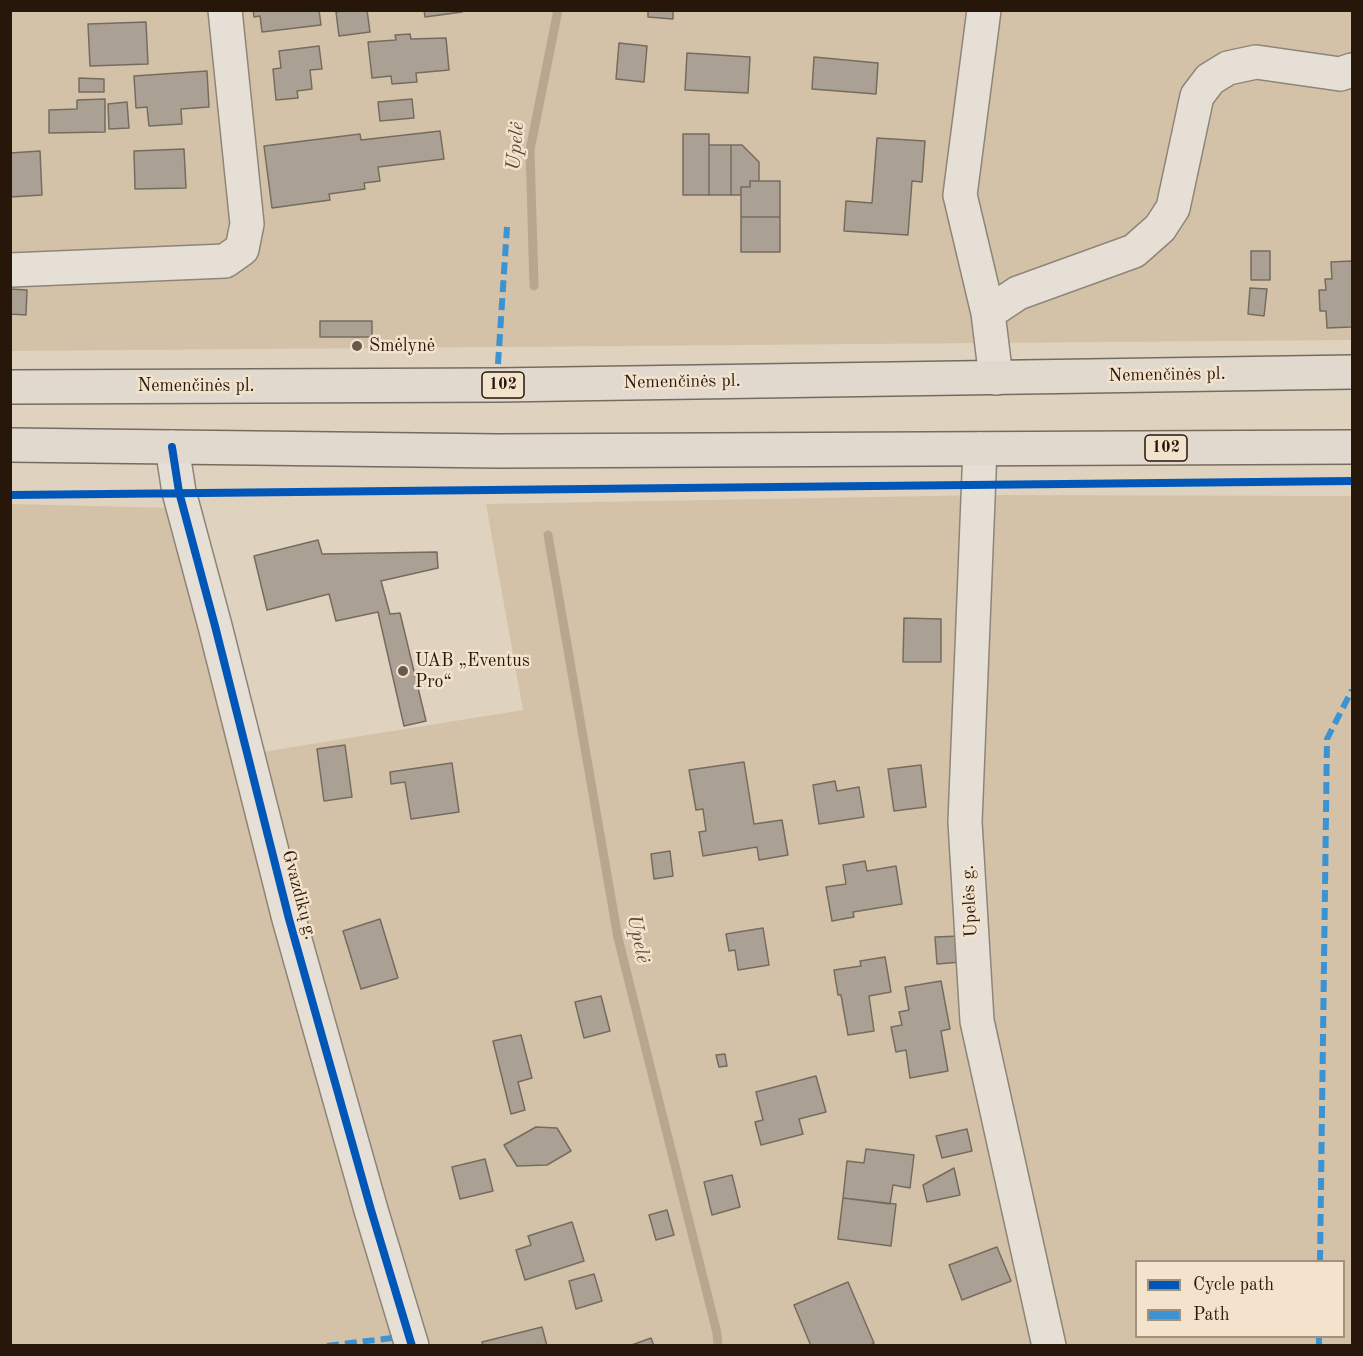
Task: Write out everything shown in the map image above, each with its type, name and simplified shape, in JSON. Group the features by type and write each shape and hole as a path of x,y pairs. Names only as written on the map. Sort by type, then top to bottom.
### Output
{"main road":[{"name":"Nemenčinės pl.","path":"10,387 498,385 1353,372"},
{"name":"102","path":"10,445 498,451 1353,447"}],"street":[{"path":"10,270 225,261 242,249 247,224 225,10"},
{"path":"984,10 960,195 988,313 996,378"},
{"path":"988,313 1018,293 1134,250 1160,228 1173,208 1197,96 1210,80 1228,68 1256,62 1340,74 1353,70"},
{"name":"Gvazdikų g.","path":"172,447 179,492 289,919 370,1210 412,1346"},
{"name":"Upelės g.","path":"980,449 965,822 977,1021 1049,1346"}],"shaded area":[{"path":"10,11 1352,11 1352,340 11,351"},
{"path":"987,495 1352,496 1352,1345 11,1346 11,504 174,508 237,756 523,710 486,504"}],"building":[{"path":"253,10 319,10 321,25 262,32 260,16 254,17"},
{"path":"367,10 370,32 339,36 336,12"},
{"path":"424,10 461,10 462,12 425,17"},
{"path":"648,10 673,10 673,19 648,17"},
{"path":"146,22 148,64 90,66 88,24"},
{"path":"410,34 411,39 446,38 449,70 416,73 417,82 392,84 391,76 372,78 368,42 396,40 395,35"},
{"path":"619,43 647,46 644,82 616,79"},
{"path":"319,46 322,69 310,70 312,89 297,91 298,98 276,100 273,69 281,68 279,51"},
{"path":"687,53 750,57 748,93 685,90"},
{"path":"814,57 878,63 876,94 812,89"},
{"path":"207,71 209,107 181,109 182,124 149,126 147,107 136,108 134,76"},
{"path":"79,78 104,79 104,92 79,92"},
{"path":"105,99 105,132 49,133 49,110 77,109 77,100"},
{"path":"412,99 414,118 380,121 378,102"},
{"path":"127,102 129,128 109,129 108,104"},
{"path":"440,131 444,159 378,167 380,181 364,183 365,189 329,194 330,200 272,208 264,146 360,134 361,140"},
{"path":"683,134 709,134 709,195 683,195"},
{"path":"877,138 925,141 922,182 912,181 908,235 844,231 846,201 872,203"},
{"path":"709,145 731,145 731,195 709,195"},
{"path":"731,145 742,145 759,162 759,181 750,181 750,187 741,187 741,195 731,195"},
{"path":"184,149 186,188 135,189 134,151"},
{"path":"40,151 42,195 10,197 10,153"},
{"path":"750,181 780,181 780,217 741,217 741,187 750,187"},
{"path":"741,217 780,217 780,252 741,252"},
{"path":"1251,251 1270,251 1270,280 1251,280"},
{"path":"1352,261 1352,327 1327,328 1326,311 1320,311 1319,290 1326,290 1325,279 1332,279 1331,262"},
{"path":"1250,288 1267,289 1264,316 1248,314"},
{"path":"10,289 27,290 26,315 10,314"},
{"path":"320,321 372,321 372,337 320,337"},
{"name":"UAB „Eventus Pro“","path":"318,540 322,554 437,552 438,568 381,581 390,614 400,613 426,721 404,726 378,612 336,621 329,594 267,610 254,556"},
{"path":"904,618 941,619 941,662 903,662"},
{"path":"345,745 352,797 324,801 317,749"},
{"path":"744,762 754,824 782,820 788,855 759,860 757,847 703,856 699,832 706,831 703,809 696,810 689,770"},
{"path":"452,763 459,812 411,819 405,782 391,784 390,772"},
{"path":"921,765 926,807 894,811 888,769"},
{"path":"835,781 837,791 859,787 864,817 819,824 813,785"},
{"path":"670,851 673,876 654,879 651,854"},
{"path":"865,861 867,871 896,866 902,904 853,912 854,917 832,921 826,887 846,884 843,865"},
{"path":"380,919 398,978 361,989 343,931"},
{"path":"763,928 769,965 738,970 735,950 729,951 726,934"},
{"path":"959,936 961,962 937,964 935,937"},
{"path":"885,957 891,992 869,996 874,1031 848,1035 834,970 861,966 860,961"},
{"path":"941,981 950,1029 941,1031 948,1071 910,1078 906,1050 896,1052 891,1027 902,1025 899,1012 909,1010 905,987"},
{"path":"601,996 610,1031 584,1038 575,1002"},
{"path":"521,1035 532,1078 518,1082 525,1110 511,1114 493,1041"},
{"path":"725,1054 727,1066 719,1067 716,1055"},
{"path":"816,1076 826,1112 799,1119 803,1134 761,1145 755,1122 763,1120 756,1092"},
{"path":"536,1127 557,1128 571,1151 547,1165 517,1166 504,1145"},
{"path":"967,1129 972,1151 942,1158 936,1136"},
{"path":"866,1149 914,1155 910,1188 893,1185 890,1204 843,1198 847,1161 864,1163"},
{"path":"485,1159 493,1191 460,1199 452,1167"},
{"path":"954,1168 960,1195 927,1202 923,1185"},
{"path":"732,1175 740,1207 712,1215 704,1182"},
{"path":"843,1198 896,1204 891,1246 838,1239"},
{"path":"667,1210 674,1235 656,1240 649,1215"},
{"path":"572,1222 584,1261 525,1280 516,1250 531,1245 528,1236"},
{"path":"997,1247 1011,1281 962,1300 949,1265"},
{"path":"594,1274 602,1301 576,1309 569,1281"},
{"path":"848,1282 874,1343 869,1346 811,1346 794,1305"},
{"path":"542,1327 547,1346 483,1346 482,1342"},
{"path":"651,1338 654,1346 629,1346"}],"waterway":[{"name":"Upelė","path":"534,286 530,150 558,10"},
{"name":"Upelė","path":"548,535 618,938 717,1333 718,1346"}],"marked path":[{"path":"498,364 507,227"},
{"path":"1320,1260 1327,739 1352,690"},
{"path":"327,1346 392,1338"},
{"path":"1319,1338 1319,1346"}],"cycle path":[{"path":"172,447 179,492 289,919 412,1346"},
{"path":"10,495 1352,481"}],"place":[{"name":"Smėlynė","path":"357,346"},
{"name":"UAB „Eventus Pro“","path":"403,671"}]}
